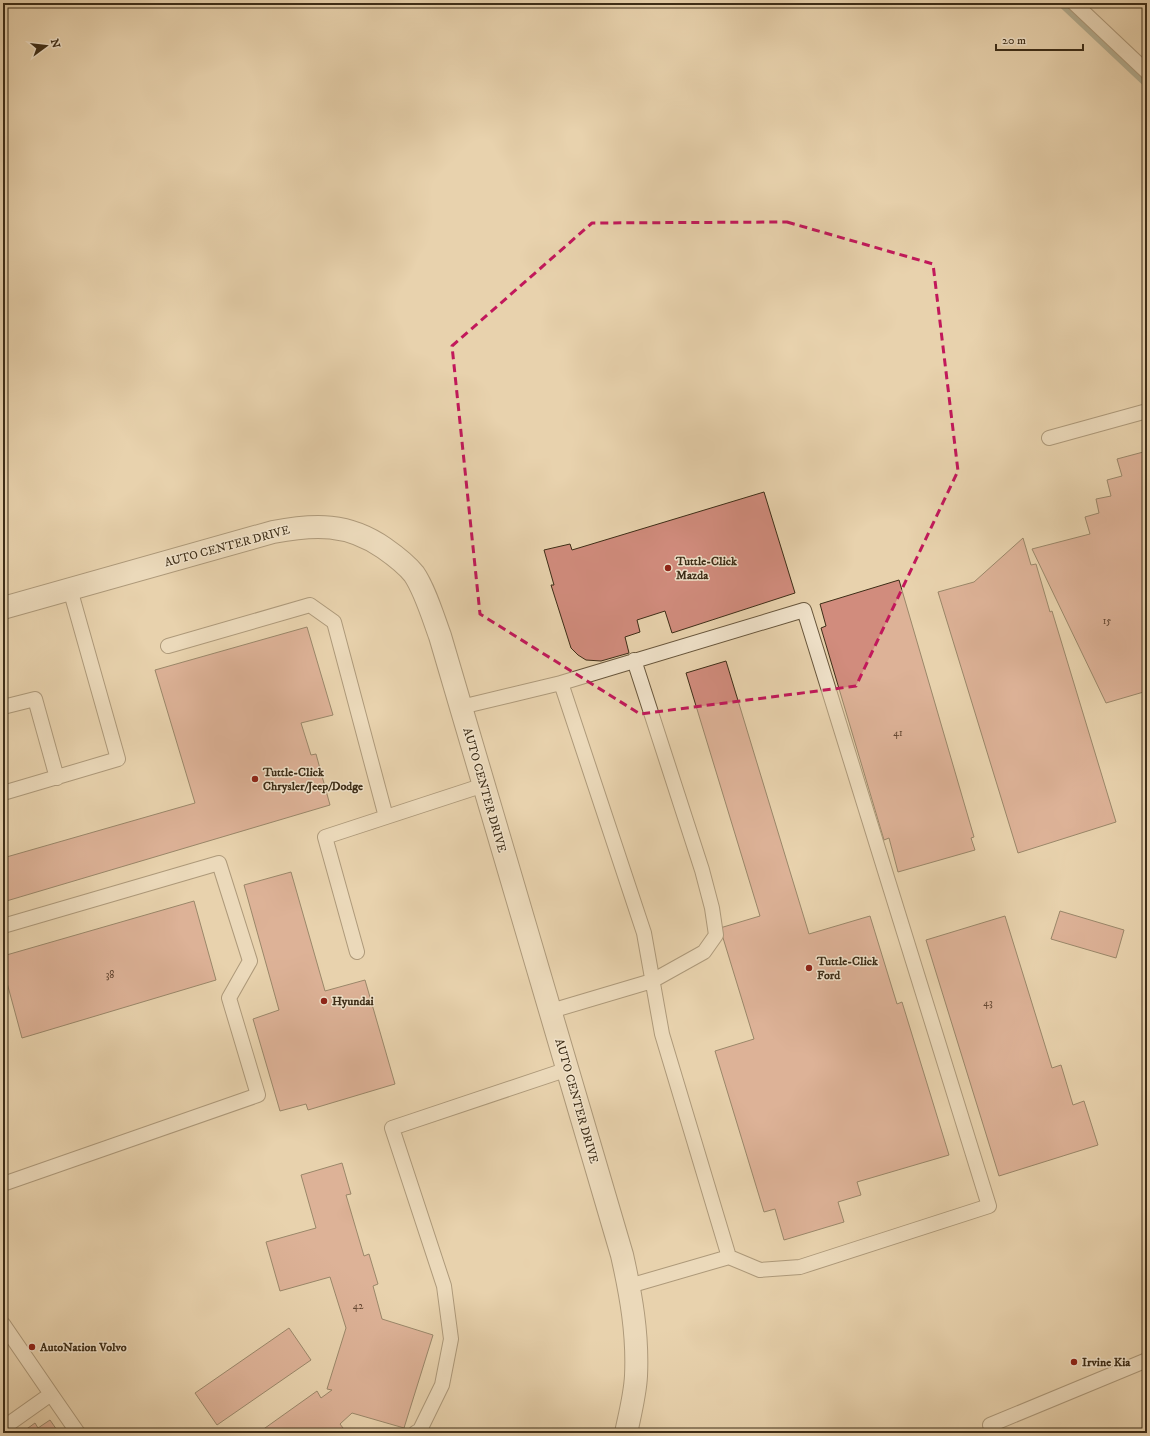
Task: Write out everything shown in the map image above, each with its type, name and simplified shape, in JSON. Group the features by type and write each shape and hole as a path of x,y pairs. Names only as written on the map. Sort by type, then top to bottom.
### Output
{"street":[{"name":"AUTO CENTER DRIVE","path":"3,608 273,532 316,526 335,527 354,532 374,541 393,554 414,575 426,600 440,636 620,1247 629,1286 636,1337 636,1377 626,1433"}],"lane":[{"path":"1074,3 1147,72"},
{"path":"1049,438 1147,411"},
{"path":"3,794 118,760 70,589"},
{"path":"168,646 310,605 334,622 386,817"},
{"path":"461,707 561,683 804,610 989,1206 800,1267 760,1270 729,1256 629,1286"},
{"path":"551,1012 652,981 704,952 716,935 712,908 702,870 634,660"},
{"path":"561,683 644,933 662,1034 729,1256"},
{"path":"3,707 35,699 57,778"},
{"path":"357,952 325,837 484,785"},
{"path":"3,926 219,863 250,961 229,998 258,1094 3,1184"},
{"path":"415,1433 420,1430 442,1386 450,1339 444,1286 392,1128 568,1069"},
{"path":"3,1324 78,1433"},
{"path":"993,1433 990,1425 1147,1360"},
{"path":"3,1428 51,1394"}],"highlighted area":[{"path":"787,222 933,264 958,471 856,686 640,714 480,614 452,346 592,223"}],"building":[{"path":"1147,451 1147,691 1106,703 1032,549 1090,534 1085,517 1099,513 1096,499 1111,496 1107,480 1122,476 1117,459"},
{"name":"Tuttle-Click Mazda","path":"764,492 795,593 672,633 665,611 637,620 640,632 625,637 629,653 601,661 586,660 571,648 551,585 554,585 544,550 570,544 572,550"},
{"path":"1023,538 1031,565 1036,564 1050,612 1052,611 1116,822 1018,853 938,592 974,582"},
{"path":"899,580 974,837 971,838 975,850 898,872 889,838 884,840 821,628 826,626 820,604"},
{"name":"Tuttle-Click Chrysler/Jeep/Dodge","path":"307,627 333,715 301,723 311,755 316,754 330,805 3,902 3,858 195,803 155,670"},
{"name":"Tuttle-Click Ford","path":"726,661 809,934 870,916 897,1004 902,1002 949,1155 857,1182 861,1195 838,1202 844,1222 784,1240 775,1209 764,1212 715,1051 754,1039 720,928 760,916 686,673"},
{"name":"Hyundai","path":"291,872 325,991 365,980 395,1084 308,1110 306,1104 280,1111 253,1019 279,1010 244,885"},
{"path":"194,901 216,980 22,1038 3,968 3,956"},
{"path":"1060,911 1124,930 1116,958 1051,939"},
{"path":"1005,916 1052,1068 1061,1065 1073,1105 1084,1101 1098,1145 999,1176 926,940"},
{"path":"342,1163 351,1194 346,1195 364,1256 369,1254 378,1284 373,1286 382,1319 433,1335 404,1428 352,1413 340,1424 343,1428 336,1433 258,1433 317,1391 321,1398 332,1390 327,1389 346,1328 330,1277 280,1291 266,1242 316,1228 301,1175"},
{"path":"289,1328 311,1360 217,1425 195,1393"},
{"path":"50,1420 59,1433 21,1433 35,1423 38,1428"}],"waterway":[{"path":"1062,3 1147,83"}],"place":[{"name":"Tuttle-Click Mazda","path":"668,568"},
{"name":"Tuttle-Click Chrysler/Jeep/Dodge","path":"255,779"},
{"name":"Tuttle-Click Ford","path":"809,968"},
{"name":"Hyundai","path":"324,1001"},
{"name":"AutoNation Volvo","path":"32,1347"},
{"name":"Irvine Kia","path":"1074,1362"}]}
